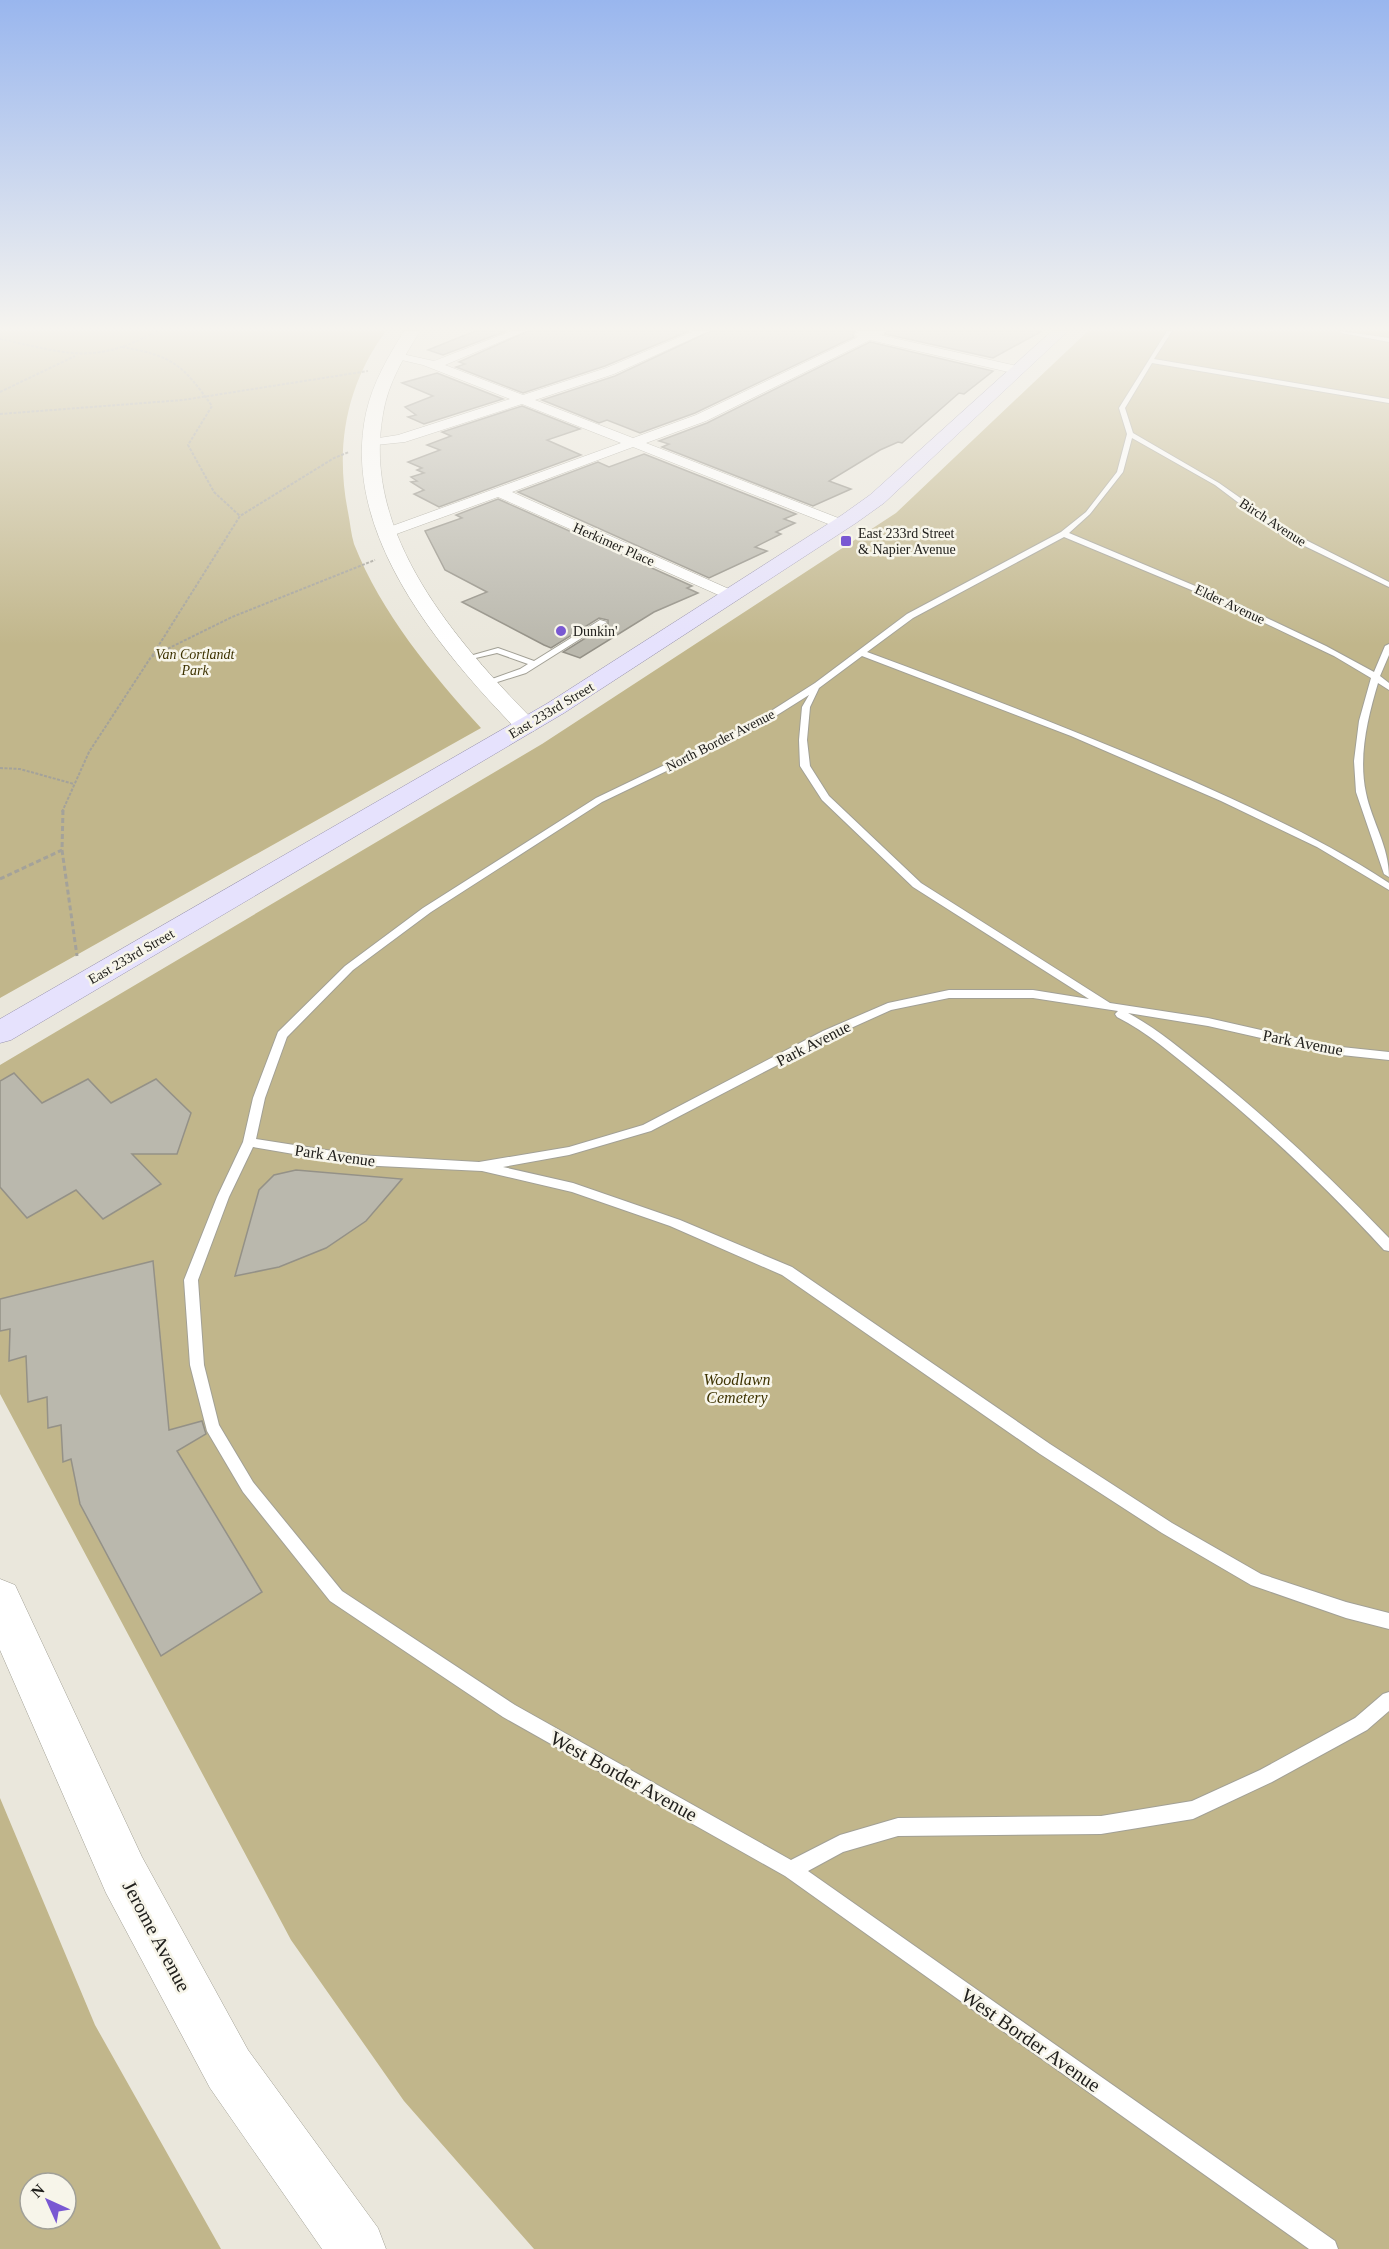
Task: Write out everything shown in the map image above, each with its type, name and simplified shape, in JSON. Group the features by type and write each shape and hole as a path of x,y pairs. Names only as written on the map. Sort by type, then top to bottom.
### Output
{"main road":[{"name":"East 233rd Street","path":"0,1033 526,726 732,596 877,499 945,436"}],"street":[{"path":"372,436 374,483 386,532 395,552 421,600 463,659 526,726"},
{"path":"371,443 409,436"},
{"path":"614,436 841,524"},
{"path":"386,532 651,436"},
{"name":"Herkimer Place","path":"497,491 732,596"},
{"name":"Jerome Avenue","path":"0,1600 124,1875 229,2069 357,2249"}],"lane":[{"name":"North Border Avenue","path":"249,1142 259,1098 282,1035 349,968 427,910 599,800 754,725 818,685 910,616 1064,534 1088,513 1120,472 1129,436"},
{"name":"Birch Avenue","path":"1133,436 1217,484 1282,532 1389,585"},
{"name":"Elder Avenue","path":"1064,534 1222,599 1376,676 1389,687"},
{"path":"485,683 523,671 603,622"},
{"path":"1389,646 1376,676 1363,721 1359,761 1361,792 1389,874"},
{"path":"463,659 498,650 534,664"},
{"path":"862,653 1036,717 1201,788 1302,834 1350,860 1389,887"},
{"path":"818,685 806,707 803,740 805,766 825,798 917,885 1111,1008 1141,1024 1240,1102 1346,1200 1389,1246"},
{"name":"Park Avenue","path":"249,1142 358,1160 479,1167 569,1151 647,1128 826,1034 888,1007 949,994 1033,994 1208,1022 1332,1050 1389,1056"},
{"name":"West Border Avenue","path":"249,1142 223,1197 191,1280 197,1365 212,1426 248,1487 336,1596 509,1711 790,1870 1327,2249"},
{"path":"479,1167 573,1188 663,1219 787,1271 1044,1449 1167,1528 1257,1580 1346,1610 1389,1621"},
{"path":"790,1870 840,1844 898,1827 1101,1825 1192,1810 1266,1776 1361,1724 1389,1700"}],"path":[{"path":"195,436 188,445 214,492 240,516"},
{"path":"77,956 62,850 62,812 89,752 240,516 334,458 371,443"},
{"path":"151,657 232,617 395,552"},
{"path":"0,768 20,769 74,784"},
{"path":"0,879 62,850"}],"green space":[{"name":"Van Cortlandt Park","path":"0,436 345,436 344,488 354,544 365,570 409,642 481,728 0,998"},
{"name":"Woodlawn Cemetery","path":"977,436 1389,436 1389,2249 534,2249 404,2101 291,1940 0,1394 0,1065 542,744 896,513"},
{"path":"0,1798 95,2025 221,2249 0,2249"}],"building":[{"path":"451,436 559,436 547,440 581,455 439,507 414,494 424,490 411,482 417,481 411,477 424,473 417,470 422,468 408,462 440,450 427,445"},
{"path":"672,436 910,436 902,443 898,442 880,450 829,481 851,489 813,506 662,447 669,444 659,441"},
{"path":"644,454 796,514 784,519 795,523 776,532 781,534 755,547 767,551 709,578 518,492 598,462 609,467"},
{"path":"498,499 692,586 687,588 698,593 654,612 580,658 563,652 608,624 608,620 599,618 551,648 544,645 462,602 487,592 445,570 425,531 462,518 456,515"},
{"path":"14,1073 42,1103 88,1079 111,1103 156,1079 191,1113 177,1154 132,1154 161,1184 103,1219 76,1190 27,1218 0,1187 0,1081"},
{"path":"296,1170 402,1179 366,1221 326,1248 279,1267 235,1276 259,1190 274,1175"},
{"path":"153,1261 169,1430 202,1421 206,1434 177,1451 262,1592 161,1656 80,1504 71,1459 63,1462 61,1425 48,1428 47,1397 28,1402 26,1356 9,1361 10,1329 0,1331 0,1299"}],"place":[{"name":"East 233rd Street & Napier Avenue","path":"846,541"},
{"name":"Dunkin'","path":"561,631"}]}
